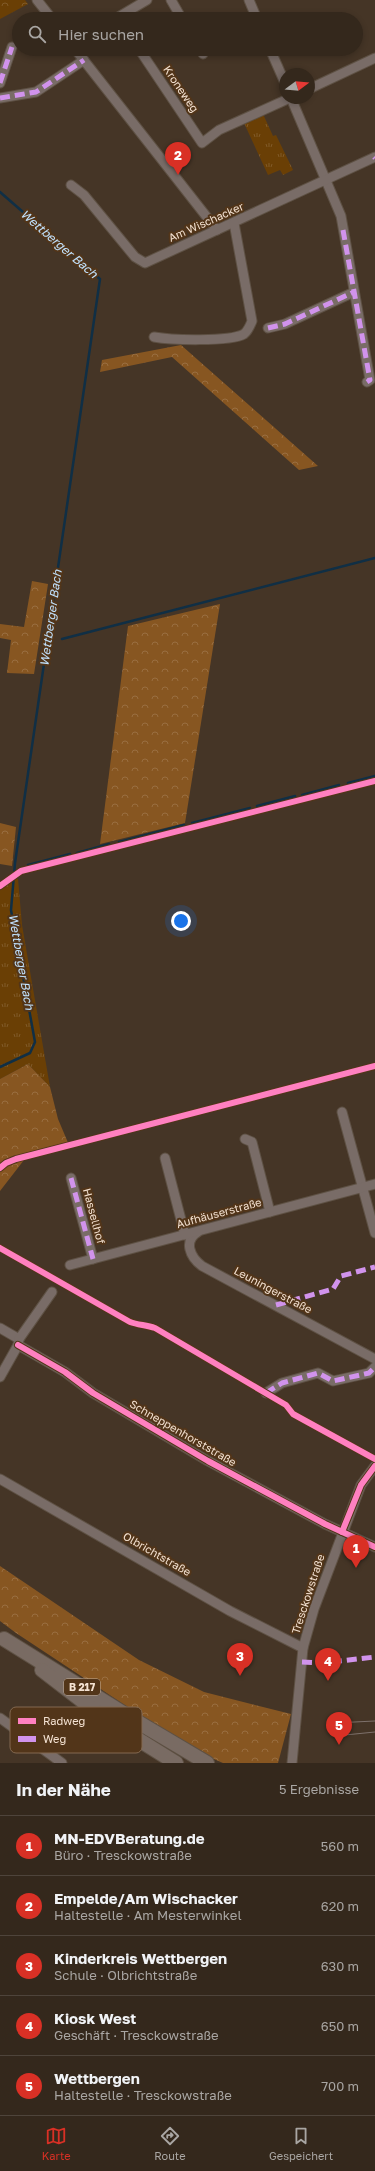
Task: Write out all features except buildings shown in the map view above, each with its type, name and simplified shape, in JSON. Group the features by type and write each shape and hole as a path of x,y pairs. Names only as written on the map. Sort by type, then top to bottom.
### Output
{"main road":[{"name":"B 217","path":"2,1637 61,1686 89,1707"},
{"name":"B 217","path":"2,1637 112,1707"},
{"name":"B 217","path":"142,1725 207,1763"},
{"name":"B 217","path":"142,1742 176,1763"}],"street":[{"path":"37,0 46,12"},
{"path":"128,12 147,0"},
{"path":"171,0 178,12"},
{"path":"249,0 254,12"},
{"path":"0,83 12,47"},
{"path":"81,56 218,230"},
{"name":"Kroneweg","path":"145,56 202,143 219,130 279,103"},
{"path":"273,56 279,69"},
{"path":"315,86 375,58"},
{"path":"0,98 36,92 84,60"},
{"path":"294,104 341,216 370,380 367,382"},
{"name":"Am Wischacker","path":"70,185 84,195 135,258 145,263 375,157"},
{"path":"154,338 169,340 218,339 243,334 249,329 252,321 234,223"},
{"path":"268,328 285,324 354,292"},
{"path":"342,1112 375,1233"},
{"path":"245,1139 252,1142 270,1212"},
{"path":"165,1158 185,1235"},
{"name":"Hassellhof","path":"71,1178 93,1259"},
{"name":"Aufhäuserstraße","path":"70,1265 375,1184"},
{"name":"Leuningerstraße","path":"202,1230 191,1236 189,1243 192,1255 202,1266 375,1359"},
{"path":"0,1377 19,1342 52,1292"},
{"name":"Schneppenhorststraße","path":"0,1328 93,1392 208,1461 342,1532 375,1547"},
{"path":"266,1393 282,1382 318,1373 333,1382 369,1373 375,1367"},
{"name":"Tresckowstraße","path":"292,1763 303,1648 314,1609 342,1532 361,1485 375,1466"},
{"name":"Olbrichtstraße","path":"0,1479 220,1605 303,1648"},
{"path":"0,1718 10,1725"},
{"path":"48,1753 62,1763"}],"green space":[{"path":"0,0 25,0 28,4 12,12 0,19"},
{"path":"263,114 273,136 276,135 293,170 283,175 280,170 268,175 244,123"},
{"path":"181,345 318,466 299,470 172,357 100,372 102,360"},
{"path":"32,581 48,584 34,674 7,673 11,640 0,638 0,624 24,627"},
{"path":"220,604 185,823 100,844 128,626"},
{"path":"0,823 16,827 12,866 0,864"},
{"path":"15,878 18,879 22,925 50,1087 28,1064 0,1079 0,889"},
{"path":"28,1064 50,1087 58,1119 69,1145 24,1160 0,1191 0,1079"},
{"path":"0,1566 139,1660 204,1692 291,1714 278,1763 223,1763 200,1753 142,1716 142,1707 128,1707 0,1621"}],"waterway":[{"name":"Wettberger Bach","path":"0,192 100,279 15,863 11,910 35,1042 30,1053 0,1067"},
{"path":"62,639 375,558"},
{"path":"348,783 375,776"},
{"path":"302,795 339,785"},
{"path":"257,806 295,796"},
{"path":"192,823 250,808"},
{"path":"119,842 184,825"},
{"path":"77,853 109,844"},
{"path":"28,865 70,854"}],"tram line":[{"path":"334,1723 375,1721"},
{"path":"335,1736 375,1732"}],"marked path":[{"path":"0,83 12,47"},
{"path":"0,98 36,92 84,60"},
{"path":"343,230 370,380 367,382"},
{"path":"268,328 285,324 354,292"},
{"path":"71,1178 93,1259"},
{"path":"276,1305 333,1289 341,1276 375,1267"},
{"path":"266,1393 282,1383 318,1373 333,1381 369,1373 375,1367"},
{"path":"302,1662 323,1663 375,1657"}],"cycle path":[{"path":"0,886 21,871 375,781"},
{"path":"0,1168 6,1163 16,1159 375,1066"},
{"path":"0,1248 130,1322 155,1328 286,1405 293,1414 375,1459"},
{"path":"18,1345 65,1372 93,1393 208,1461 325,1524 375,1547"},
{"path":"342,1532 361,1485 375,1466"}],"place":[{"name":"Empelde/Am Wischacker","path":"178,175"},
{"name":"MN-EDVBeratung.de","path":"356,1568"},
{"name":"Kinderkreis Wettbergen","path":"240,1676"},
{"name":"Kiosk West","path":"328,1681"},
{"name":"Wettbergen","path":"339,1745"}]}
